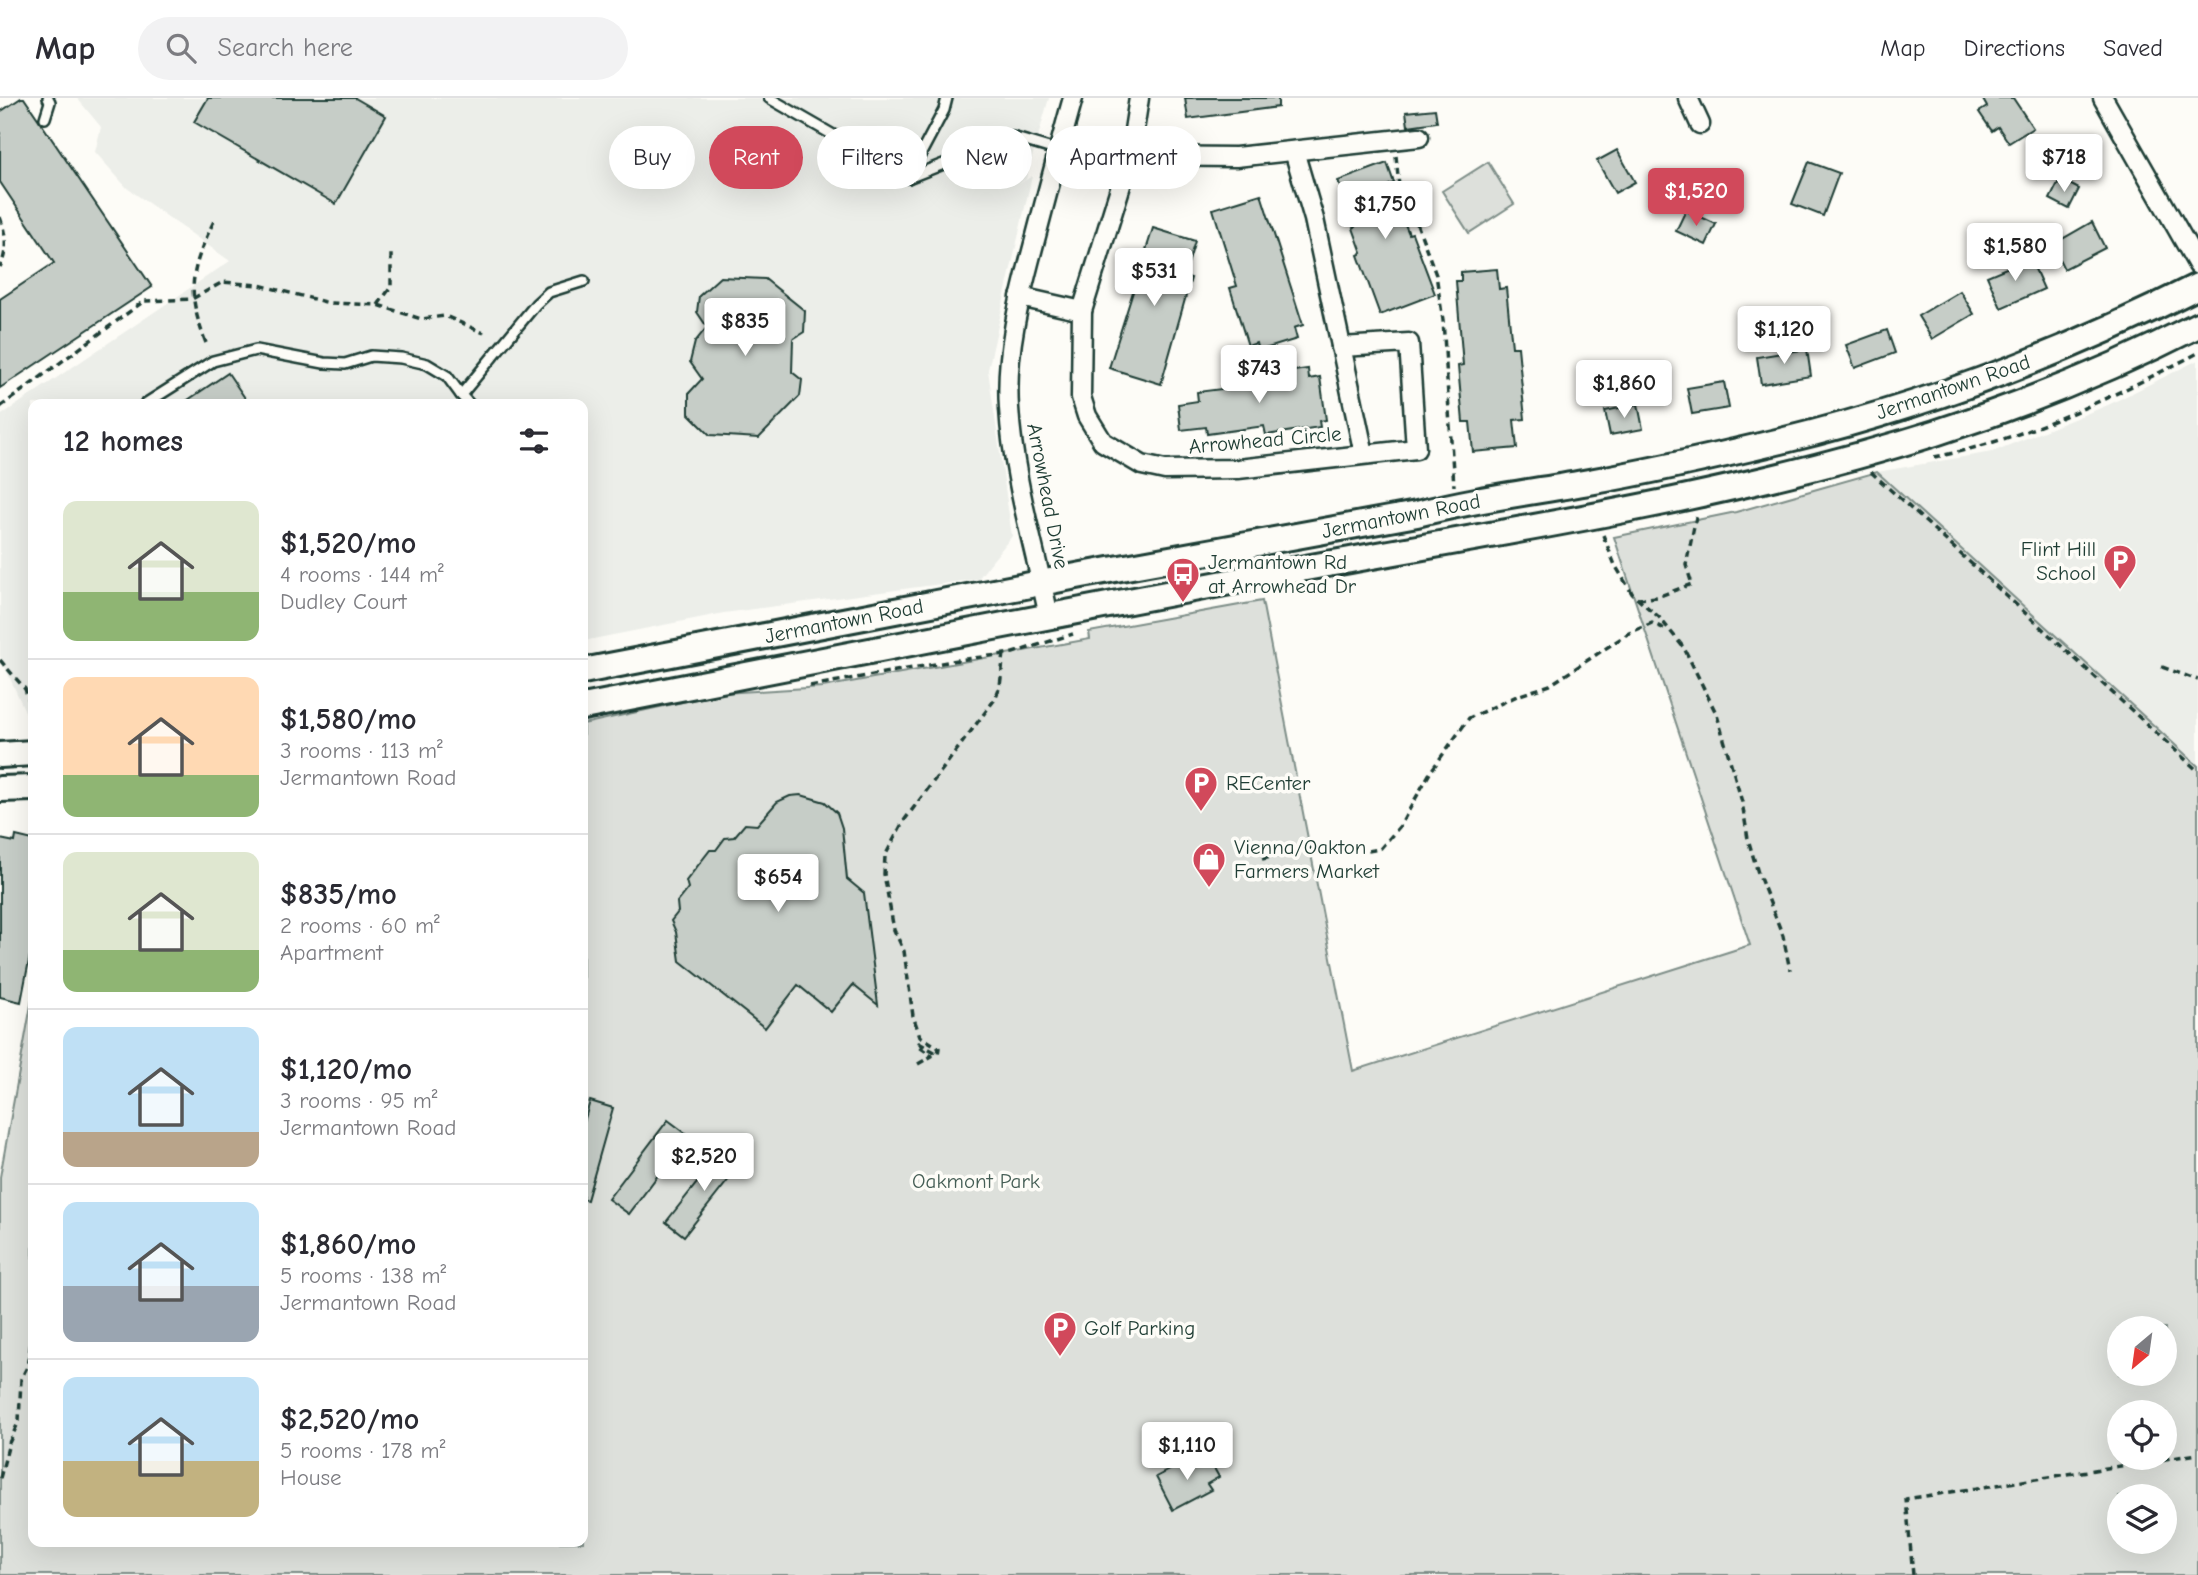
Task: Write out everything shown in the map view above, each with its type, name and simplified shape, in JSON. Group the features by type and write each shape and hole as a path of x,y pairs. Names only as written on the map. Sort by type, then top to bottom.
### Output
{"main road":[{"name":"Jermantown Road","path":"588,670 1042,582 1417,514 1456,504 1593,481 1783,440 1917,402 1989,377 2137,317 2198,286"},
{"name":"Jermantown Road","path":"588,706 1598,514 1763,480 1935,433 2086,377 2198,325"},
{"path":"0,755 28,753"},
{"path":"0,789 28,788"}],"street":[{"name":"Arrowhead Drive","path":"1066,126 1073,98"},
{"name":"Arrowhead Circle","path":"1135,126 1139,98"},
{"path":"1688,98 1700,124"},
{"path":"2103,98 2198,265"},
{"path":"1201,157 1236,157 1419,137"},
{"name":"Arrowhead Circle","path":"1294,151 1314,219 1364,454"},
{"name":"Arrowhead Drive","path":"1049,189 1020,297 1011,343 1009,407 1013,452 1049,617"},
{"name":"Arrowhead Circle","path":"1120,189 1082,311 1081,397 1087,416 1103,442 1142,465 1165,470 1238,469 1416,449 1409,343 1341,347"},
{"path":"1020,297 1082,311"}],"lane":[{"path":"45,118 50,102 48,98"},
{"path":"769,98 818,126"},
{"path":"927,142 944,110 947,98"},
{"path":"927,171 1012,137 1046,147"},
{"path":"461,395 536,304 549,292 584,281"},
{"path":"153,399 213,361 256,350 324,363 345,364 371,356 427,363 447,376 465,399"}],"path":[{"path":"1395,140 1399,187 1412,210 1436,275 1443,320 1455,491"},
{"path":"0,217 5,231 5,242 0,267"},
{"path":"206,343 192,299 193,274 203,243 214,221"},
{"path":"378,305 391,287 391,254"},
{"path":"0,407 144,302 192,299 223,282 259,285 329,303 378,305 421,319 445,316 484,333"},
{"path":"1869,470 2198,771"},
{"path":"1638,599 1657,597 1692,584 1686,565 1697,511"},
{"path":"1598,514 1615,565 1638,599 1659,617 1684,648 1717,715 1742,802 1748,839 1758,873 1783,936 1790,970"},
{"path":"1262,859 1307,849 1331,847 1362,852 1380,849 1400,826 1431,771 1469,718 1517,696 1550,685 1629,633 1652,623 1670,631"},
{"path":"1013,653 1076,633"},
{"path":"918,1064 932,1056 918,1046 919,1043 938,1054 939,1048 920,1036 913,1016 904,951 894,930 884,874 885,856 903,821 995,699 1004,653"},
{"path":"0,660 25,689 28,698"},
{"path":"2162,667 2198,680"},
{"path":"0,1478 9,1443 19,1422 21,1379 28,1361"},
{"path":"1913,1575 1906,1499 2198,1454"}],"shaded area":[{"path":"77,98 1049,98 1032,158 1032,126 941,126 941,189 1029,189 988,370 1012,536 978,579 724,613 588,640 588,399 28,399 28,718 0,656 0,416 230,261 127,188 95,152 101,127"},
{"name":"Flint Hill School","path":"2198,360 2198,766 1877,472 1992,452 2108,405"}],"green space":[{"path":"1488,162 1514,204 1469,233 1442,191"},
{"name":"Oakmont Park","path":"1877,472 2198,766 2198,1575 0,1575 0,1177 28,1022 28,1547 588,1547 588,723 723,693 823,687 1090,639 1089,632 1262,601 1353,1071 1750,945 1614,537 1736,512"}],"building":[{"path":"24,98 152,287 0,388 0,299 54,263 0,182 0,112"},
{"path":"208,98 355,98 386,116 336,204 194,122"},
{"path":"1185,98 1278,98 1278,107 1188,119"},
{"path":"1982,98 2013,98 2033,128 2009,143 1998,127 1992,131 1979,112 1987,107"},
{"path":"1435,109 1437,122 1408,126 1406,112"},
{"path":"1617,150 1635,182 1615,193 1597,161"},
{"path":"1809,162 1839,173 1823,216 1792,204"},
{"path":"1387,163 1394,183 1389,185 1409,234 1412,233 1435,294 1380,315 1358,255 1362,253 1353,228 1355,227 1338,181"},
{"path":"2060,179 2079,189 2069,209 2050,199"},
{"path":"1261,194 1303,325 1294,328 1297,339 1258,351 1256,343 1248,346 1230,288 1237,286 1213,209"},
{"path":"1686,210 1716,224 1706,245 1676,231"},
{"path":"2092,222 2105,248 2064,269 2052,245"},
{"path":"1153,228 1195,241 1184,277 1191,278 1161,384 1109,368"},
{"path":"2030,258 2044,289 2001,308 1987,276"},
{"path":"1497,269 1499,289 1506,288 1512,347 1518,347 1525,419 1514,420 1517,448 1473,452 1470,422 1463,422 1458,366 1463,365 1456,281 1461,281 1461,272"},
{"path":"720,277 765,279 805,311 804,332 793,339 792,372 802,380 800,396 759,438 710,435 689,414 689,393 702,379 690,362 695,342 707,327 697,312 699,296"},
{"path":"1960,291 1974,314 1932,339 1918,316"},
{"path":"1887,330 1895,353 1855,368 1846,345"},
{"path":"1807,349 1811,376 1761,384 1757,357"},
{"path":"1308,369 1309,379 1320,377 1326,420 1319,421 1320,427 1266,435 1264,426 1207,434 1206,427 1181,430 1178,404 1198,401 1197,392 1246,386 1245,378"},
{"path":"228,373 246,399 189,399"},
{"path":"1724,382 1729,408 1692,414 1687,388"},
{"path":"1638,404 1643,429 1610,435 1605,411"},
{"path":"801,795 825,802 837,813 842,828 847,879 864,893 878,1005 853,985 831,1012 798,985 765,1028 680,961 676,932 671,921 678,912 677,902 688,888 686,881 710,850 716,850 725,838 734,837 745,824 757,825 777,802 790,796"},
{"path":"16,836 28,839 28,966 21,1002 0,997 0,839 15,842"},
{"path":"590,1101 613,1108 588,1196"},
{"path":"668,1120 688,1135 629,1214 608,1199"},
{"path":"723,1150 741,1164 684,1236 666,1222"},
{"path":"1194,1457 1199,1466 1210,1461 1219,1477 1207,1484 1211,1490 1173,1510 1156,1477"}],"place":[{"name":"Flint Hill School","path":"2120,591"},
{"name":"Jermantown Rd at Arrowhead Dr","path":"1183,604"},
{"name":"RECenter","path":"1201,813"},
{"name":"Vienna/Oakton Farmers Market","path":"1209,889"},
{"name":"Golf Parking","path":"1060,1358"}]}
